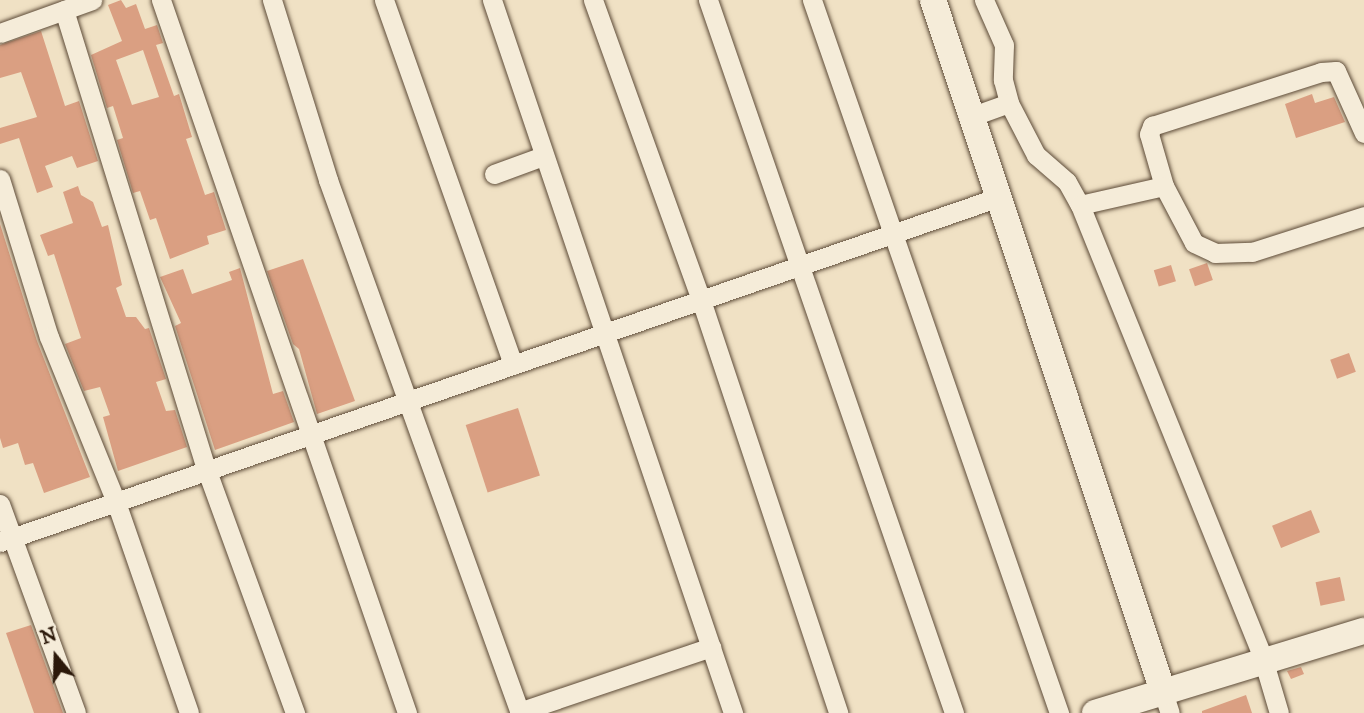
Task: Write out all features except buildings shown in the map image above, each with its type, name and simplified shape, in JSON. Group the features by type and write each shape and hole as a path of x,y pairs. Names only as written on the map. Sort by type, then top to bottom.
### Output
{"street":[{"path":"0,33 93,0"},
{"path":"161,0 407,713"},
{"path":"272,0 328,180 520,712 711,647"},
{"path":"384,0 513,365"},
{"path":"492,0 542,156 607,333 733,713"},
{"path":"593,0 701,300 838,713"},
{"path":"708,0 954,713"},
{"path":"812,0 1059,713"},
{"path":"933,0 996,198 1166,701"},
{"path":"984,0 1004,45 1003,80 1009,103 1036,155 1067,182 1080,205 1263,659 1279,713"},
{"path":"64,10 207,471 295,713"},
{"path":"1364,133 1336,71 1321,72 1152,126 1149,134 1164,186 1194,243 1214,253 1252,253 1364,216"},
{"path":"970,117 1009,103"},
{"path":"494,174 542,156"},
{"path":"0,179 50,337 116,502 189,713"},
{"path":"1080,205 1164,186"},
{"path":"6,540 996,198"},
{"path":"0,504 6,540 76,713"},
{"path":"1095,713 1166,701 1263,659 1364,631"}]}
